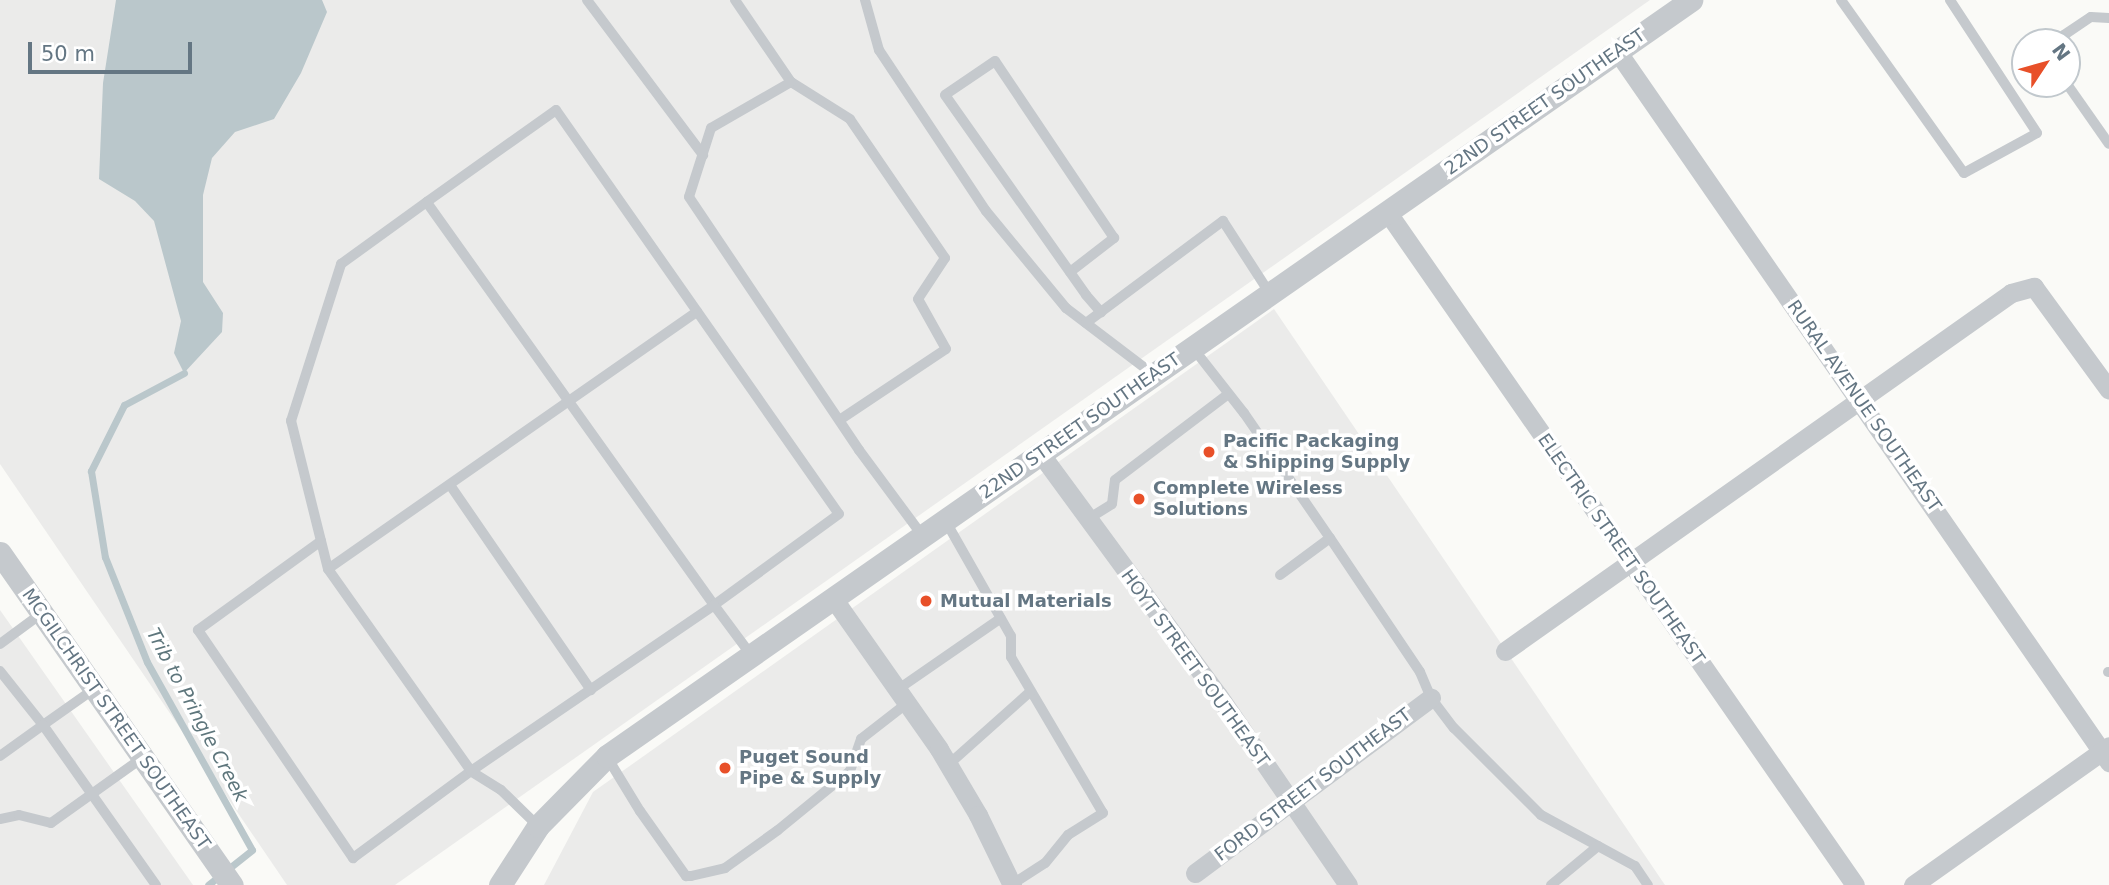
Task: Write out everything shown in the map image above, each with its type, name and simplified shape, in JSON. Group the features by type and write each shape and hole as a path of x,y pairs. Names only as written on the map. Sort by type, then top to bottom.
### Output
{"street":[{"name":"22ND STREET SOUTHEAST","path":"500,885 538,826 607,756 1388,213 1617,51 1680,3"},
{"name":"RURAL AVENUE SOUTHEAST","path":"1617,51 2106,753"},
{"name":"ELECTRIC STREET SOUTHEAST","path":"1388,213 1855,885"},
{"path":"1505,651 2011,293 2034,287 2109,390"},
{"name":"HOYT STREET SOUTHEAST","path":"1040,453 1218,695 1348,885"},
{"name":"MCGILCHRIST STREET SOUTHEAST","path":"0,553 232,885"},
{"path":"834,597 948,765 978,815 1012,885"},
{"name":"FORD STREET SOUTHEAST","path":"1195,873 1430,698"},
{"path":"1913,885 2106,753"}],"lane":[{"path":"587,0 703,155"},
{"path":"735,0 791,82 850,118 945,258 918,299 946,349 841,419"},
{"path":"865,0 879,50 986,211 1065,306 1154,374"},
{"path":"1842,0 1964,173 2037,133 1950,0"},
{"path":"2074,28 2091,17 2109,18"},
{"path":"1070,272 1114,238 995,61 945,95 1070,272 1101,312"},
{"path":"791,82 711,128 689,197 841,419 859,450 922,535"},
{"path":"2077,98 2109,144"},
{"path":"321,541 198,631 353,858 471,771 714,605 839,514 556,110 341,264 291,421 321,541 328,569 471,771 501,790 538,826"},
{"path":"427,202 751,656"},
{"path":"1086,323 1223,221 1270,294"},
{"path":"328,569 698,312"},
{"path":"1193,348 1227,395 1244,413 1331,538 1420,672 1430,698 1454,728 1541,815 1635,866 1648,885"},
{"path":"1088,519 1112,504 1115,480 1227,395"},
{"path":"450,485 591,690"},
{"path":"945,520 1011,636 1011,657 1103,813 1068,835 1045,863 1012,885"},
{"path":"1280,575 1331,538"},
{"path":"0,644 42,613"},
{"path":"607,756 640,811 686,876 725,868 778,831 850,771 861,739 902,697 1001,618"},
{"path":"0,671 43,725 156,885"},
{"path":"0,756 94,689"},
{"path":"948,765 1030,692"},
{"path":"0,819 19,815 51,823 142,758"},
{"path":"1552,885 1598,846"}],"shaded area":[{"path":"0,0 1650,0 395,885 287,885 0,464"},
{"path":"116,0 322,0 327,12 301,73 274,119 235,132 212,158 203,195 203,282 223,313 222,332 184,373 174,353 181,321 154,221 135,201 99,179 103,83"},
{"path":"1274,309 1665,885 544,885 593,792"},
{"path":"0,610 193,885 0,885"}],"waterway":[{"name":"Trib to Pringle Creek","path":"184,373 124,405 91,471 105,557 147,662 252,850 208,885"}],"place":[{"name":"Pacific Packaging & Shipping Supply","path":"1209,452"},
{"name":"Complete Wireless Solutions","path":"1139,499"},
{"name":"Mutual Materials","path":"926,601"},
{"name":"Puget Sound Pipe & Supply","path":"725,768"}]}
